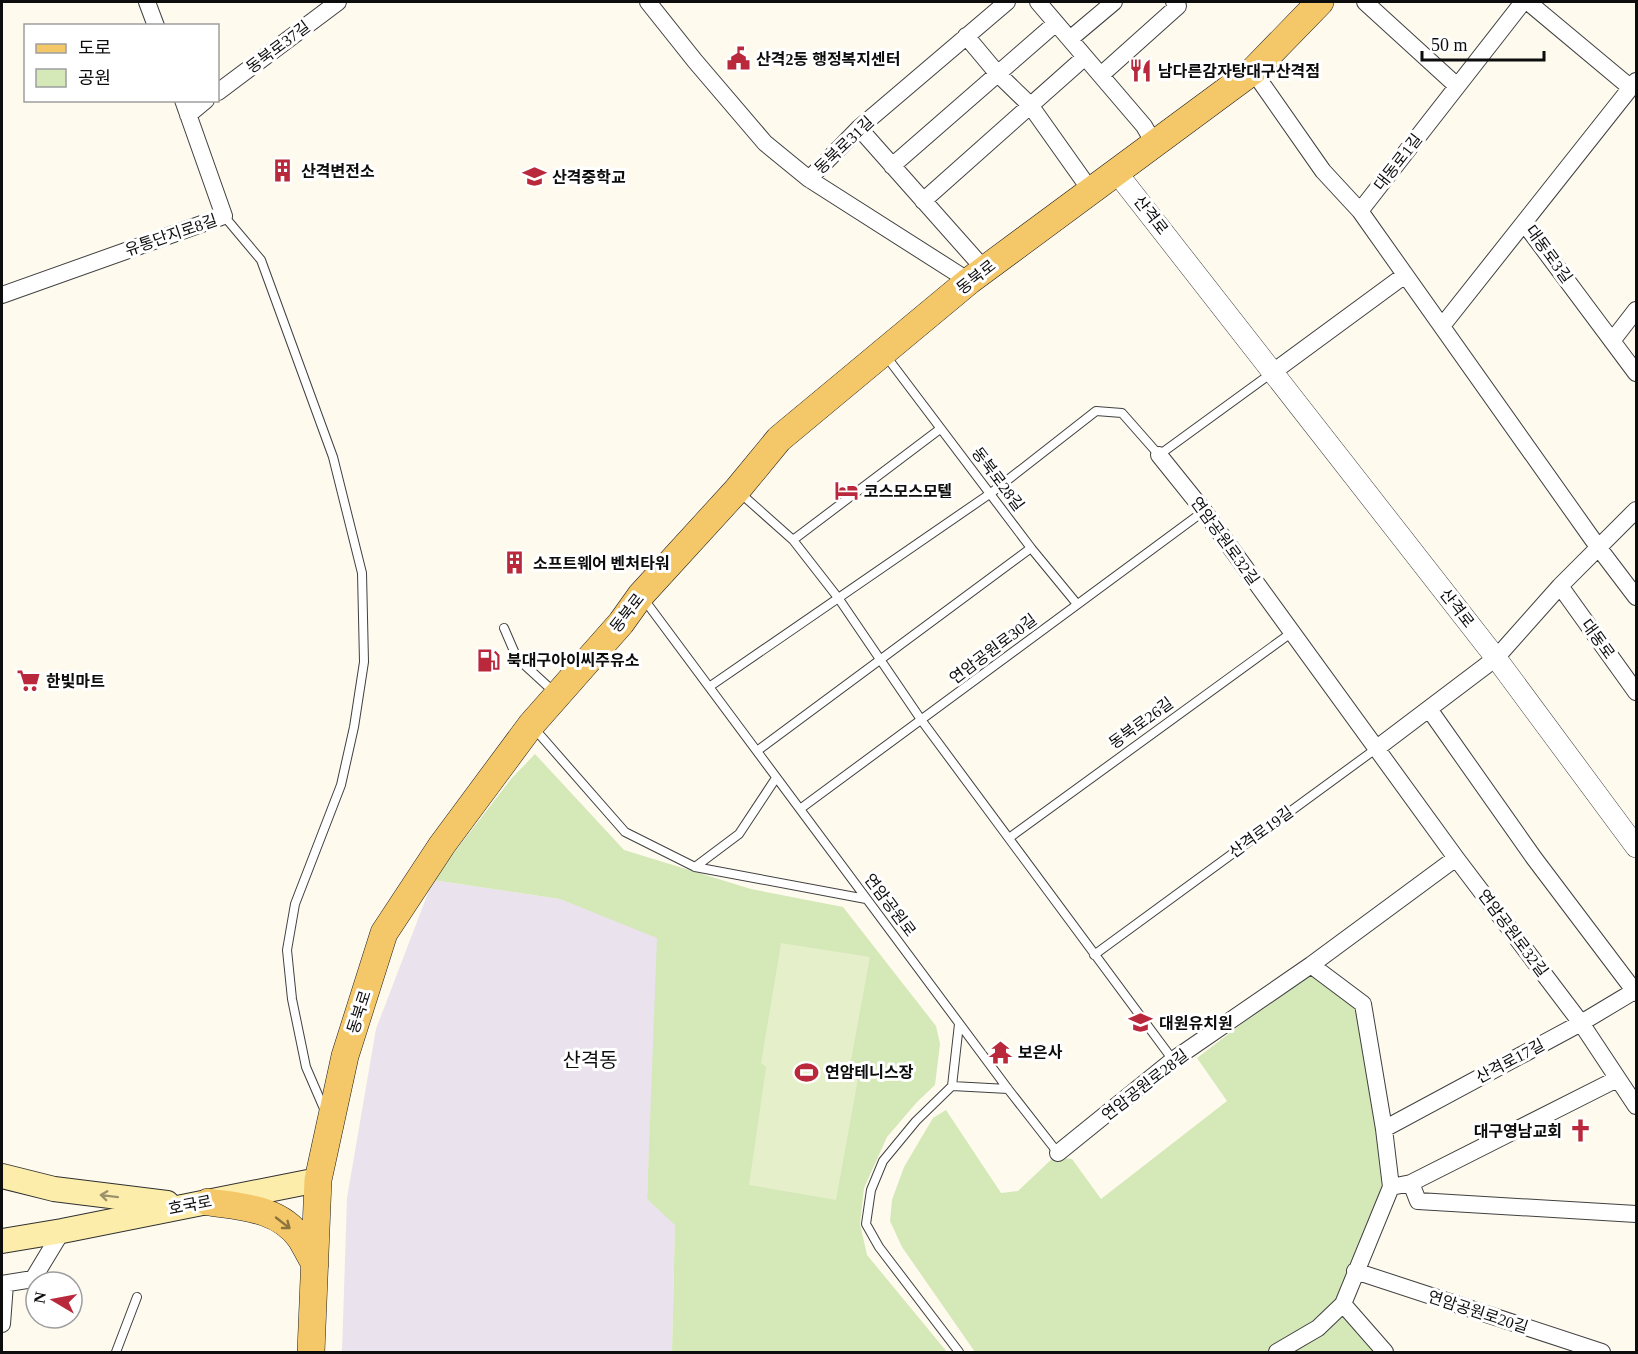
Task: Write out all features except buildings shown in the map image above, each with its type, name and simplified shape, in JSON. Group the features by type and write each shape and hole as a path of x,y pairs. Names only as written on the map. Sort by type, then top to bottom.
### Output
{"main road":[{"name":"동북로","path":"311,1353 318,1180 345,1056 384,933 442,845 531,725 621,623 640,595 737,490 779,440 977,276 1253,71 1320,2"},
{"path":"2,1176 54,1189 266,1211 282,1220 300,1237 315,1264"},
{"name":"호국로","path":"2,1241 318,1180"}],"street":[{"path":"147,2 155,24"},
{"name":"동북로37길","path":"219,91 338,2"},
{"name":"동북로31길","path":"648,2 765,143 809,179 859,129 1006,2"},
{"path":"1038,2 1144,126 1155,145"},
{"path":"1070,39 1114,2"},
{"path":"1101,75 1178,6 1174,2"},
{"path":"1365,2 1457,86"},
{"name":"대동로1길","path":"1360,211 1523,2"},
{"path":"1528,2 1634,84"},
{"path":"892,166 1056,23"},
{"path":"966,36 997,73 1030,105 1091,191"},
{"path":"923,201 1085,57"},
{"path":"1253,71 1323,171 1360,211 1598,547 1636,597"},
{"name":"대동로3길","path":"1634,84 1524,223 1636,373"},
{"path":"185,107 200,102"},
{"name":"유통단지로8길","path":"2,295 224,216 185,107"},
{"path":"859,129 923,201 977,276"},
{"name":"산격로","path":"1118,173 1496,658 1636,847"},
{"path":"809,179 977,276"},
{"path":"1442,326 1524,223"},
{"path":"1273,372 1405,275"},
{"path":"1612,341 1636,310"},
{"name":"연암공원로32길","path":"1159,456 1204,511 1456,858 1581,1023 1636,1106"},
{"path":"1496,658 1560,586 1636,510"},
{"name":"대동로","path":"1560,586 1636,692"},
{"name":"산격로19길","path":"1377,748 1496,658"},
{"name":"산격로17길","path":"1384,1129 1636,992 1534,858 1429,709"},
{"name":"연암공원로28길","path":"1058,1153 1173,1060 1311,965 1456,858"},
{"path":"1277,1353 1318,1328 1343,1304 1391,1187 1384,1129 1363,1004 1311,965"},
{"path":"1391,1187 1412,1183 1617,1079"},
{"path":"1412,1183 1418,1201 1636,1214"},
{"path":"2,1324 3,1284 33,1279 62,1231"},
{"name":"연암공원로20길","path":"1355,1271 1602,1353"},
{"path":"1343,1304 1385,1353"}],"lane":[{"path":"224,216 261,260 333,457 362,573 364,662 354,727 341,785 295,904 287,950 292,999 306,1067 330,1124"},
{"name":"동북로28길","path":"884,353 1031,548 1077,604"},
{"path":"1159,456 1273,372"},
{"name":"연암공원로32길","path":"709,687 991,493 1096,411 1122,413 1159,456"},
{"path":"793,540 940,429"},
{"path":"737,490 793,540 839,599 922,721 1173,1060"},
{"name":"연암공원로30길","path":"800,809 1204,511"},
{"path":"757,751 1031,548"},
{"name":"연암공원로","path":"640,595 979,1050"},
{"path":"504,628 517,658 557,694"},
{"name":"동북로26길","path":"1010,838 1291,633"},
{"path":"531,725 625,832 695,867 866,899"},
{"name":"산격로19길","path":"1094,955 1377,748"},
{"path":"695,867 739,834 776,778"},
{"path":"959,1023 952,1086 916,1121 883,1161 871,1190 866,1224 879,1246 959,1353"},
{"name":"연암공원로28길","path":"979,1050 1058,1153"},
{"path":"952,1086 1008,1089"},
{"path":"116,1353 137,1297"}],"shaded area":[{"path":"433,880 560,899 658,937 647,1199 675,1224 672,1352 342,1352 347,1198 376,1029"}],"green space":[{"path":"535,754 624,850 751,889 843,907 936,1026 940,1044 935,1085 887,1137 864,1188 860,1224 867,1255 947,1352 672,1352 675,1225 647,1199 657,938 560,899 433,880 511,779"},
{"name":"연암테니스장","path":"781,943 870,957 848,1077 858,1079 836,1200 749,1185 766,1067 761,1063"},
{"path":"1311,971 1358,1008 1386,1185 1338,1299 1377,1352 975,1352 902,1247 890,1221 892,1200 904,1167 933,1118 946,1110 1001,1193 1018,1191 1054,1157 1072,1159 1101,1199 1227,1101 1197,1058"}],"place":[{"name":"산격2동 행정복지센터","path":"738,59"},
{"name":"남다른감자탕대구산격점","path":"1140,71"},
{"name":"산격변전소","path":"283,171"},
{"name":"산격중학교","path":"534,177"},
{"name":"코스모스모텔","path":"846,491"},
{"name":"소프트웨어 벤처타워","path":"515,563"},
{"name":"북대구아이씨주유소","path":"489,660"},
{"name":"한빛마트","path":"28,681"},
{"name":"대원유치원","path":"1141,1023"},
{"name":"보은사","path":"1000,1052"},
{"name":"연암테니스장","path":"807,1072"},
{"name":"대구영남교회","path":"1580,1131"}],"district":[{"name":"산격동","path":"590,1060"}]}
